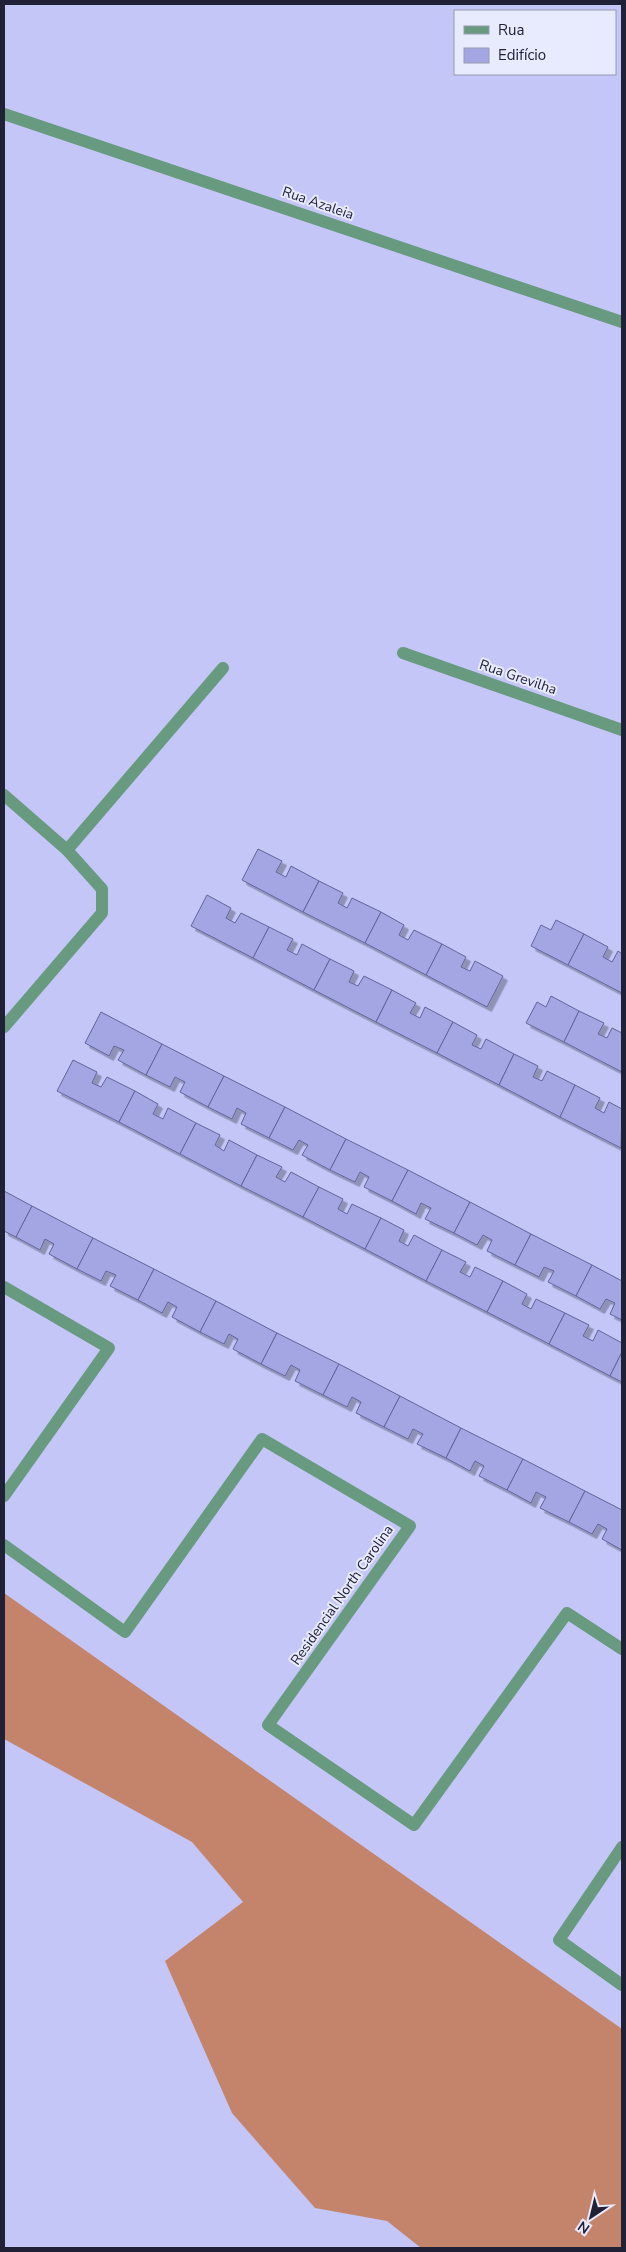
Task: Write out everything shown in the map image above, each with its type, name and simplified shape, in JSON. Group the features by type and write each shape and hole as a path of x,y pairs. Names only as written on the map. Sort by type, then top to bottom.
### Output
{"street":[{"name":"Rua Azaleia","path":"4,114 622,322"},
{"name":"Rua Grevilha","path":"403,653 622,730"},
{"path":"67,850 223,668"},
{"path":"4,795 67,850 102,889 102,913 4,1027"},
{"path":"4,1287 109,1348 4,1496"},
{"name":"Residencial North Carolina","path":"4,1545 125,1632 262,1439 410,1526 268,1725 414,1825 567,1613 622,1649"},
{"path":"622,1847 559,1940 622,1985"}],"shaded area":[{"path":"4,1593 622,2029 622,2248 421,2248 387,2221 315,2208 232,2113 165,1961 243,1902 192,1842 4,1739"}],"building":[{"path":"258,849 282,861 276,872 286,877 291,866 319,881 303,912 242,880"},
{"path":"319,881 343,893 338,903 347,908 352,898 381,912 365,943 303,912"},
{"path":"207,895 231,908 226,918 235,923 241,913 269,927 253,958 191,926"},
{"path":"381,912 404,925 399,935 408,940 414,930 442,944 426,975 365,943"},
{"path":"556,920 584,934 568,965 531,946 541,925 551,930"},
{"path":"269,927 293,939 287,950 297,955 302,944 330,959 314,990 253,958"},
{"path":"584,934 608,947 603,957 612,962 618,951 622,954 622,993 568,965"},
{"path":"442,944 466,957 461,967 470,971 475,961 503,976 487,1007 426,975"},
{"path":"330,959 354,971 349,982 358,986 364,976 392,990 376,1022 314,990"},
{"path":"392,990 416,1003 410,1013 420,1018 425,1007 453,1022 437,1053 376,1022"},
{"path":"551,996 579,1011 564,1042 526,1023 537,1002 546,1007"},
{"path":"579,1011 604,1023 598,1034 607,1038 612,1028 622,1033 622,1072 564,1042"},
{"path":"101,1012 162,1044 146,1075 118,1060 124,1050 114,1046 109,1056 85,1043"},
{"path":"453,1022 477,1035 472,1045 481,1049 486,1039 514,1054 499,1085 437,1053"},
{"path":"162,1044 224,1076 208,1107 180,1092 185,1082 175,1077 170,1087 146,1075"},
{"path":"514,1054 538,1066 533,1077 542,1081 547,1071 575,1085 560,1117 499,1085"},
{"path":"73,1060 97,1072 92,1083 101,1087 107,1077 135,1091 119,1122 57,1091"},
{"path":"224,1076 285,1107 269,1138 241,1124 246,1113 237,1108 232,1119 208,1107"},
{"path":"575,1085 600,1098 595,1108 604,1113 609,1102 622,1109 621,1148 560,1117"},
{"path":"135,1091 158,1104 153,1114 163,1119 168,1108 196,1123 180,1154 119,1122"},
{"path":"285,1107 346,1139 330,1170 302,1155 308,1145 299,1140 293,1150 269,1138"},
{"path":"196,1123 220,1135 215,1145 224,1151 229,1140 257,1155 241,1186 180,1154"},
{"path":"346,1139 408,1170 392,1201 364,1187 369,1177 360,1172 355,1182 330,1170"},
{"path":"257,1155 282,1167 276,1177 285,1182 291,1172 319,1187 303,1217 241,1186"},
{"path":"408,1170 470,1202 454,1233 425,1219 431,1208 421,1203 416,1214 392,1201"},
{"path":"319,1187 343,1199 338,1209 347,1214 352,1204 381,1218 365,1249 303,1217"},
{"path":"4,1191 32,1206 16,1237 4,1231"},
{"path":"470,1202 531,1234 515,1265 487,1251 492,1240 483,1235 477,1245 454,1233"},
{"path":"32,1206 93,1238 77,1269 49,1254 54,1244 45,1239 40,1250 16,1237"},
{"path":"381,1218 404,1230 399,1241 408,1246 414,1235 442,1250 426,1281 365,1249"},
{"path":"531,1234 592,1265 576,1296 548,1282 554,1271 544,1267 539,1277 515,1265"},
{"path":"93,1238 154,1269 138,1300 110,1286 116,1275 106,1271 101,1281 77,1269"},
{"path":"442,1250 466,1262 460,1272 470,1277 475,1267 503,1281 487,1312 426,1281"},
{"path":"592,1265 622,1281 622,1320 610,1314 615,1303 606,1299 600,1309 576,1296"},
{"path":"154,1269 216,1301 200,1332 172,1317 177,1307 168,1302 162,1313 138,1300"},
{"path":"503,1281 527,1294 522,1304 531,1309 536,1299 565,1313 549,1344 487,1312"},
{"path":"216,1301 277,1333 261,1364 233,1349 238,1339 229,1334 224,1344 200,1332"},
{"path":"565,1313 589,1325 583,1336 593,1341 598,1330 622,1343 622,1352 610,1376 549,1344"},
{"path":"277,1333 339,1364 323,1395 295,1381 300,1370 291,1365 285,1376 261,1364"},
{"path":"622,1352 622,1382 610,1376"},
{"path":"339,1364 400,1396 384,1427 356,1413 361,1402 352,1397 347,1407 323,1395"},
{"path":"400,1396 461,1428 446,1458 417,1444 423,1434 413,1429 408,1439 384,1427"},
{"path":"461,1428 523,1459 507,1490 479,1476 484,1466 475,1461 470,1471 446,1458"},
{"path":"523,1459 585,1491 569,1522 540,1508 546,1497 536,1492 531,1503 507,1490"},
{"path":"585,1491 622,1510 622,1550 602,1539 607,1529 598,1524 592,1534 569,1522"}]}
